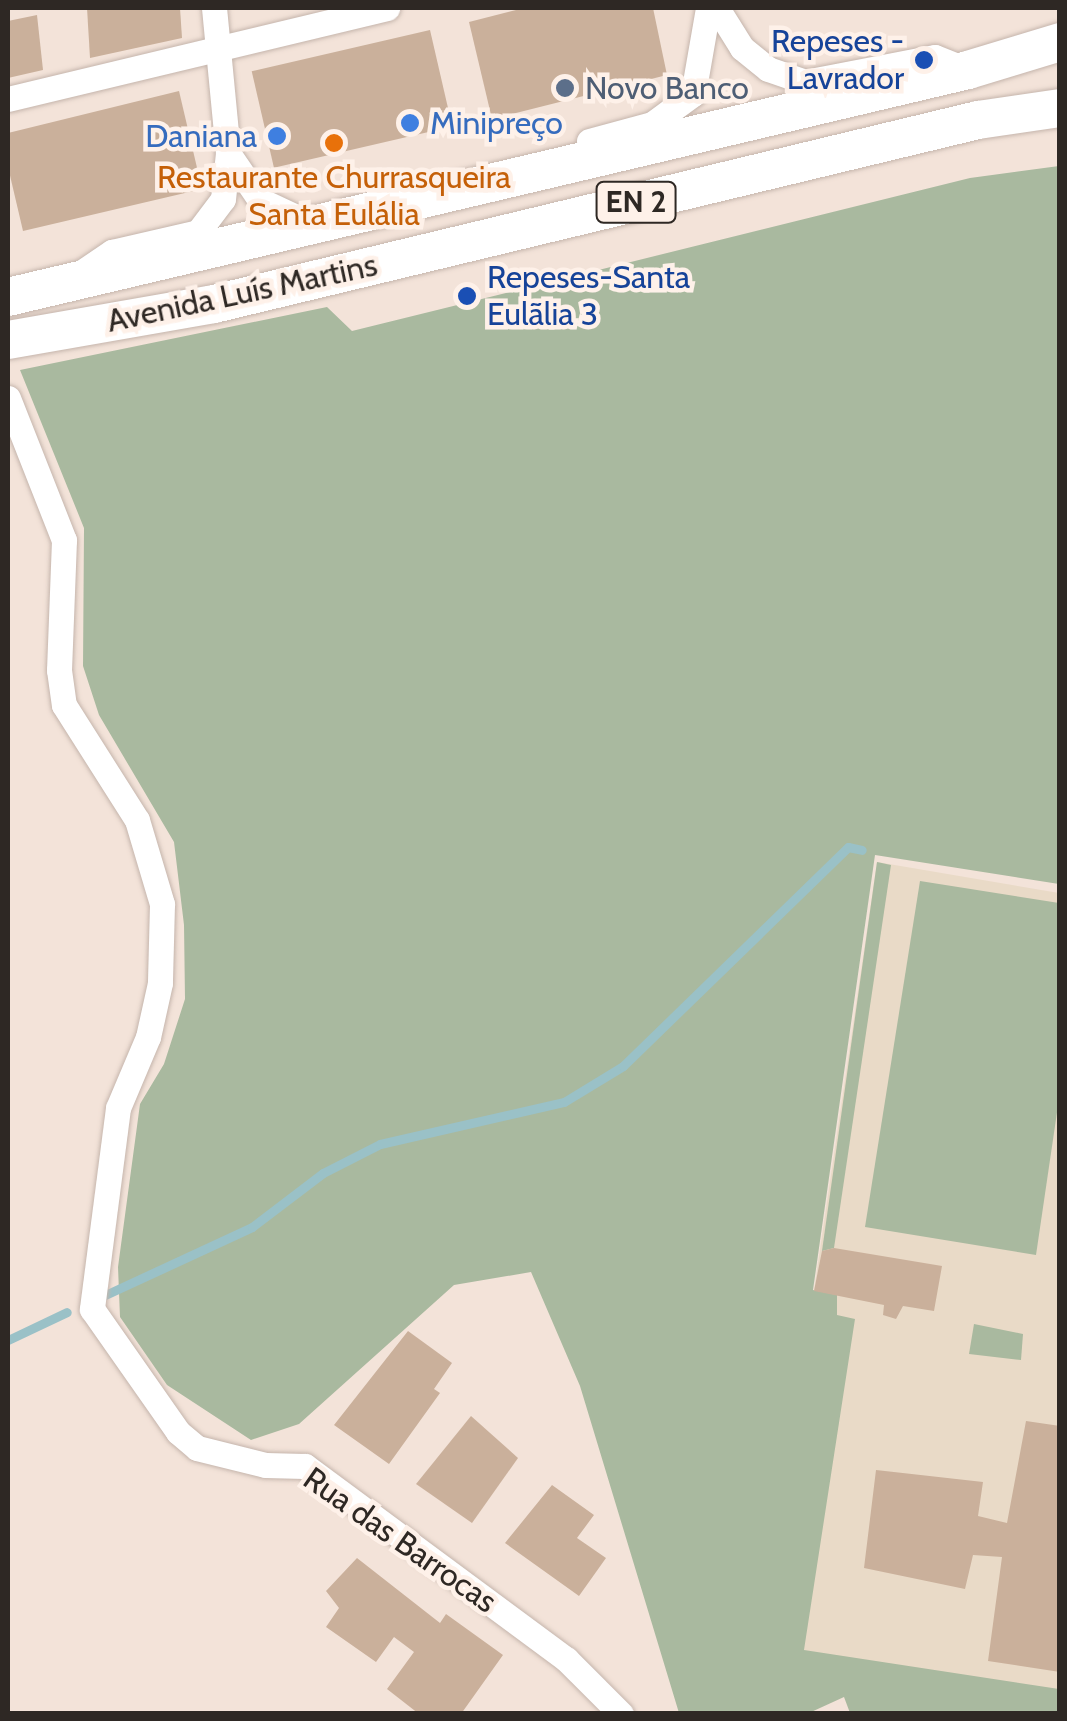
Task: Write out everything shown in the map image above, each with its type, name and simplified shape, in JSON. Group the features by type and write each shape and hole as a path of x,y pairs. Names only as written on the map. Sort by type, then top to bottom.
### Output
{"main road":[{"name":"Avenida Luís Martins","path":"8,297 968,70 1060,42"},
{"name":"Avenida Luís Martins","path":"8,340 214,304 978,120 1060,108"}],"street":[{"path":"62,285 112,252 198,232 224,199 228,153 214,47 214,8"},
{"path":"8,99 387,8"},
{"path":"526,177 568,146 679,110 694,94 708,8"},
{"path":"718,8 742,48 768,70 805,82 936,57 968,70"},
{"path":"228,153 260,200 318,226"},
{"name":"Rua das Barrocas","path":"8,398 64,540 59,670 64,705 136,820 162,904 160,984 148,1037 118,1108 92,1309 170,1422 198,1448 247,1462 305,1466 566,1659 620,1714"}],"shaded area":[{"path":"877,862 1059,893 1059,1708 759,1665"}],"green space":[{"path":"1059,166 1059,884 875,855 813,1290 837,1295 837,1315 855,1319 804,1650 1059,1689 1059,1713 850,1713 844,1697 809,1713 679,1713 580,1386 531,1272 454,1285 299,1424 251,1440 167,1385 120,1317 118,1267 140,1104 164,1064 185,999 184,925 174,842 99,715 83,666 84,528 20,370 327,307 352,331 970,178"},
{"path":"877,862 891,865 834,1248 822,1251"},
{"path":"920,881 1059,903 1060,1092 1036,1255 865,1227"},
{"path":"974,1324 1023,1334 1021,1360 969,1354"}],"building":[{"path":"87,8 180,8 182,38 90,58"},
{"path":"524,8 653,8 667,75 492,119 469,22"},
{"path":"37,15 43,70 8,78 8,21"},
{"path":"430,30 452,126 274,168 252,71"},
{"path":"179,91 202,189 23,231 8,167 8,133"},
{"path":"834,1248 942,1266 934,1311 903,1306 896,1319 883,1315 884,1305 814,1291 822,1251"},
{"path":"408,1331 452,1363 434,1389 440,1393 389,1464 334,1425"},
{"path":"471,1416 518,1458 472,1523 416,1484"},
{"path":"1026,1421 1060,1426 1060,1672 988,1661 1002,1557 973,1555 965,1589 864,1568 876,1470 983,1482 978,1516 1007,1523"},
{"path":"552,1485 594,1515 577,1538 606,1558 579,1596 505,1543"},
{"path":"357,1558 440,1623 446,1614 503,1655 461,1714 419,1714 387,1689 414,1652 394,1637 376,1662 326,1627 339,1608 326,1591"}],"waterway":[{"path":"103,1296 252,1227 323,1173 380,1144 564,1102 623,1066 848,847 862,850"},
{"path":"8,1340 67,1312"}],"place":[{"name":"Repeses - Lavrador","path":"924,60"},
{"name":"Novo Banco","path":"565,88"},
{"name":"Minipreço","path":"410,123"},
{"name":"Daniana","path":"277,136"},
{"name":"Restaurante Churrasqueira Santa Eulália","path":"334,143"},
{"name":"Repeses-Santa Eulãlia 3","path":"467,296"}]}
